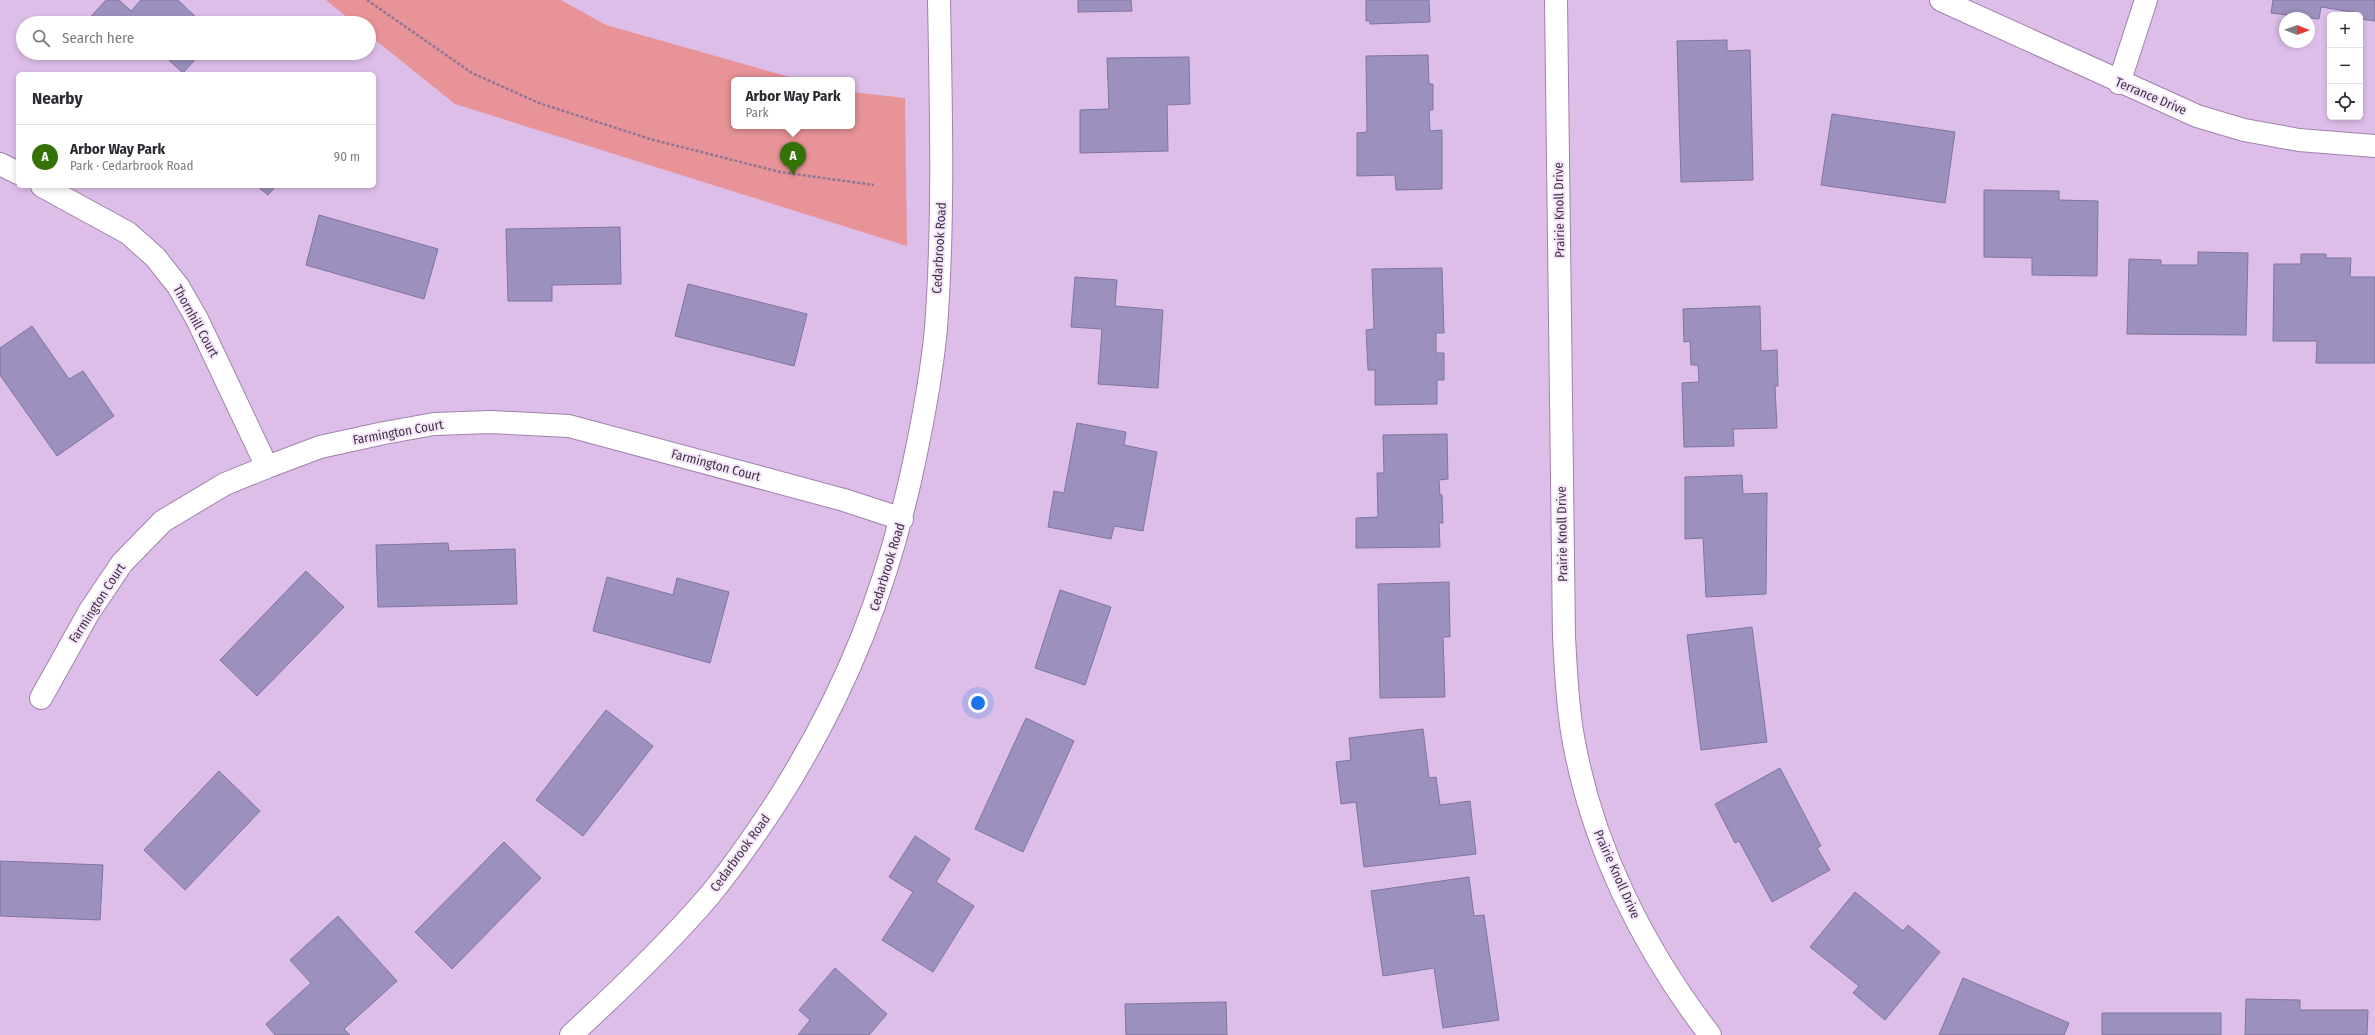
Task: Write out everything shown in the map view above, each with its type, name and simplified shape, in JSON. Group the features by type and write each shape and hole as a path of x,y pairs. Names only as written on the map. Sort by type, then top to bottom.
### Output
{"street":[{"name":"Cedarbrook Road","path":"571,1035 643,969 710,895 758,830 797,770 837,697 870,621 902,519 925,409 936,328 942,192 939,0"},
{"name":"Prairie Knoll Drive","path":"1556,0 1564,637 1567,693 1573,738 1593,820 1610,865 1626,899 1670,980 1710,1035"},
{"name":"Terrance Drive","path":"1941,0 2119,83 2197,116 2244,130 2299,140 2375,146"},
{"path":"2119,83 2146,0"},
{"path":"0,164 16,172"},
{"name":"Thornhill Court","path":"46,188 128,233 155,257 178,286 197,319 267,466"},
{"name":"Farmington Court","path":"41,698 89,612 122,563 163,521 226,484 267,466 320,447 434,424 491,422 569,426 844,500 902,519"}],"path":[{"path":"367,0 472,73 539,103 650,139 780,172 874,185"}],"shaded area":[{"path":"326,0 561,0 606,25 789,77 731,77 731,129 855,129 855,92 905,98 907,246 455,104 376,41 376,16 345,16"}],"building":[{"path":"106,0 119,0 131,11 141,0 178,0 195,16 91,16"},
{"path":"1078,0 1131,0 1132,11 1078,12"},
{"path":"1366,0 1429,0 1430,22 1370,24 1370,21 1366,21"},
{"path":"2273,0 2375,0 2375,21 2363,19 2363,12 2352,12 2321,7 2319,19 2315,18 2315,12 2271,13"},
{"path":"1727,40 1727,51 1750,50 1753,180 1681,182 1677,41"},
{"path":"1428,55 1429,84 1433,84 1433,110 1429,110 1430,131 1442,130 1442,189 1396,190 1395,175 1357,176 1357,133 1367,132 1366,56"},
{"path":"1189,57 1190,104 1167,105 1168,151 1080,153 1080,110 1109,109 1107,58"},
{"path":"169,60 195,60 184,72 182,72"},
{"path":"1832,114 1955,132 1945,203 1821,185"},
{"path":"259,188 274,188 268,195"},
{"path":"1984,190 2059,191 2059,200 2098,201 2097,276 2032,275 2032,258 1984,257"},
{"path":"319,215 438,249 424,299 306,265"},
{"path":"620,227 621,284 552,285 552,301 508,301 506,229"},
{"path":"2198,252 2248,253 2246,335 2127,334 2129,259 2161,260 2161,265 2198,265"},
{"path":"2301,254 2326,254 2326,258 2351,258 2350,277 2375,277 2375,363 2316,363 2317,341 2273,341 2274,264 2301,264"},
{"path":"1442,268 1444,333 1436,333 1436,353 1444,353 1444,380 1437,380 1437,404 1375,405 1375,370 1368,370 1366,330 1374,329 1372,269"},
{"path":"1075,277 1117,280 1115,306 1163,310 1158,388 1098,384 1102,329 1071,327"},
{"path":"688,284 807,314 794,366 675,336"},
{"path":"1760,306 1761,351 1777,350 1778,386 1775,386 1777,428 1733,429 1734,446 1684,447 1682,383 1699,382 1698,365 1691,365 1690,341 1684,342 1683,309"},
{"path":"32,326 69,379 83,371 114,416 57,456 0,375 0,348"},
{"path":"1077,423 1126,432 1124,445 1157,452 1143,531 1114,526 1111,539 1048,527 1054,491 1064,493"},
{"path":"1447,434 1448,479 1439,480 1440,495 1442,495 1443,523 1439,523 1440,547 1356,548 1356,518 1378,517 1377,473 1384,473 1383,435"},
{"path":"1742,475 1743,494 1767,493 1766,594 1706,597 1703,538 1685,539 1685,477"},
{"path":"448,543 449,551 515,549 517,604 378,607 376,545"},
{"path":"306,571 344,607 257,696 220,660"},
{"path":"607,577 673,595 677,578 729,592 710,663 593,631"},
{"path":"1449,582 1450,637 1443,637 1445,697 1380,698 1378,584"},
{"path":"1060,590 1111,607 1085,685 1035,668"},
{"path":"1752,627 1767,742 1701,750 1687,635"},
{"path":"606,710 653,746 583,836 536,800"},
{"path":"1026,718 1074,741 1023,852 975,829"},
{"path":"1423,729 1429,778 1436,777 1440,805 1470,801 1476,854 1364,867 1356,802 1341,804 1336,762 1351,760 1349,738"},
{"path":"1780,768 1821,846 1817,848 1830,870 1772,902 1739,841 1735,843 1715,804"},
{"path":"219,771 260,811 185,890 144,850"},
{"path":"915,836 950,859 936,882 974,906 933,972 882,940 913,892 889,877"},
{"path":"504,842 541,878 452,969 415,932"},
{"path":"0,861 103,865 100,920 0,916"},
{"path":"1469,877 1474,916 1484,915 1499,1020 1443,1028 1434,968 1383,976 1371,891"},
{"path":"1855,892 1903,931 1908,925 1940,952 1885,1020 1853,993 1859,986 1810,947"},
{"path":"338,916 397,981 344,1029 350,1035 275,1035 266,1024 311,983 290,960"},
{"path":"835,968 887,1014 869,1035 798,1035 810,1020 799,1010"},
{"path":"1963,978 2069,1023 2064,1035 1939,1035"},
{"path":"2246,999 2300,1000 2300,1010 2368,1010 2367,1035 2245,1035"},
{"path":"1226,1002 1227,1035 1126,1035 1125,1004"},
{"path":"2102,1013 2221,1013 2221,1035 2102,1035"}],"place":[{"name":"Arbor Way Park","path":"793,175"}]}
